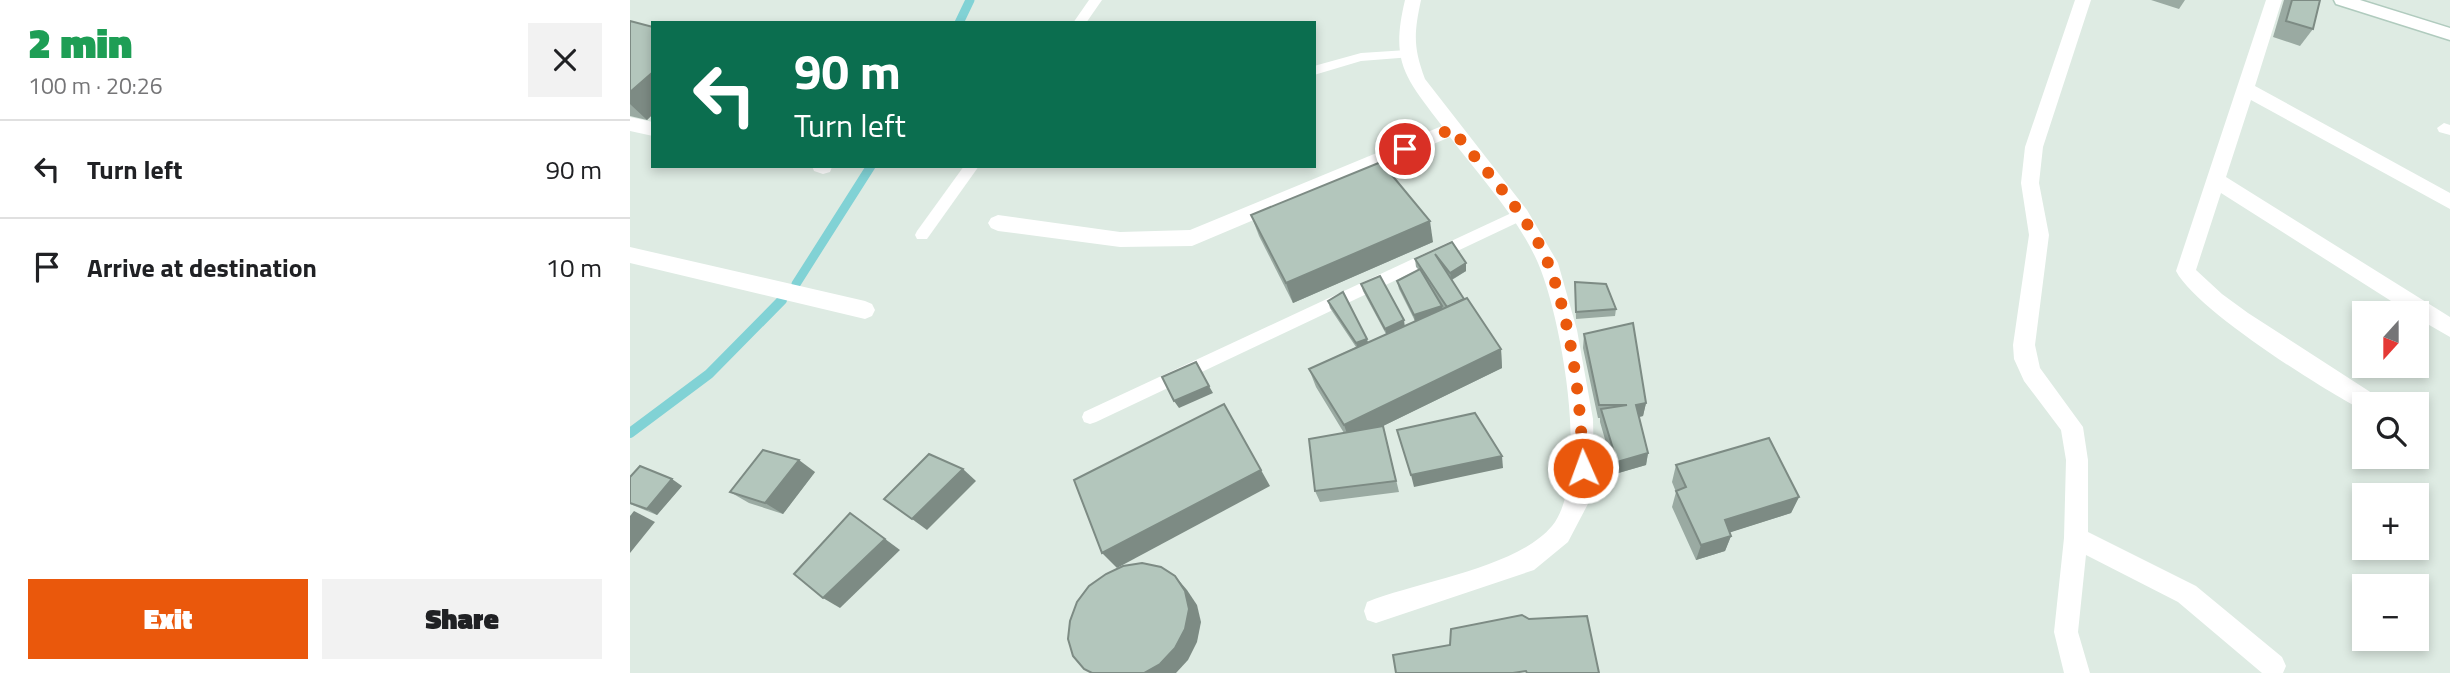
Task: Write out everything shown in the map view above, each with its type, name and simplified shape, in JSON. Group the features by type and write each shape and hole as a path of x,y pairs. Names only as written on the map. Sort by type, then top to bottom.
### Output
{"street":[{"path":"1376,611 1526,562 1560,534 1578,500 1583,468 1582,419 1567,330 1548,263 1520,215 1417,81 1407,54 1406,31 1413,0"},
{"path":"2077,673 2066,632 2076,538 2077,460 2072,427 2032,374 2025,359 2024,345 2039,235 2030,183 2031,165 2038,136 2084,0"},
{"path":"2274,0 2186,271 2191,282 2233,314 2352,392"},
{"path":"2342,0 2450,34"},
{"path":"2244,88 2450,202"},
{"path":"630,124 651,129"},
{"path":"998,223 1136,240 1167,242 1192,238 1452,129"},
{"path":"2214,179 2450,328"},
{"path":"630,255 865,310"},
{"path":"2076,538 2187,594 2273,666"}],"lane":[{"path":"1080,21 1096,0"},
{"path":"1316,70 1361,57 1407,54"},
{"path":"922,235 971,168"},
{"path":"1090,416 1520,215"}],"building":[{"path":"2292,0 2320,0 2313,29 2286,21"},
{"path":"630,21 651,26 651,74 630,92"},
{"path":"1381,162 1430,221 1286,283 1251,215"},
{"path":"1452,242 1466,263 1450,273 1435,254 1464,299 1447,307 1415,259"},
{"path":"1420,269 1442,306 1414,315 1397,281"},
{"path":"1380,276 1404,320 1385,329 1361,284"},
{"path":"1575,282 1606,284 1616,309 1576,312"},
{"path":"1343,292 1367,339 1356,343 1328,301"},
{"path":"1467,298 1501,349 1344,425 1309,369"},
{"path":"1633,323 1646,403 1636,405 1648,453 1617,462 1601,409 1627,405 1599,405 1584,334"},
{"path":"1196,362 1209,386 1174,401 1162,377"},
{"path":"1224,404 1261,470 1102,553 1074,480"},
{"path":"1475,413 1502,456 1411,475 1397,430"},
{"path":"1383,426 1396,481 1315,491 1309,439"},
{"path":"1769,438 1799,497 1725,520 1731,536 1701,545 1676,491 1686,487 1676,465"},
{"path":"763,450 799,460 765,503 730,492"},
{"path":"929,454 963,469 912,519 884,499"},
{"path":"640,466 672,479 647,509 630,503 630,477"},
{"path":"850,513 885,539 823,598 794,574"},
{"path":"1142,563 1161,567 1175,576 1185,591 1189,609 1185,629 1175,648 1160,664 1144,673 1092,673 1084,669 1073,656 1068,639 1070,621 1077,602 1089,586 1106,574 1123,566"},
{"path":"1522,615 1529,619 1587,616 1599,673 1396,673 1393,655 1450,645 1451,629"}],"waterway":[{"path":"960,21 970,0"},
{"path":"796,284 870,168"},
{"path":"630,433 709,374 782,300"}],"route":[{"path":"1405,149 1452,129 1520,215 1548,263 1567,330 1582,419 1583,468"}]}
